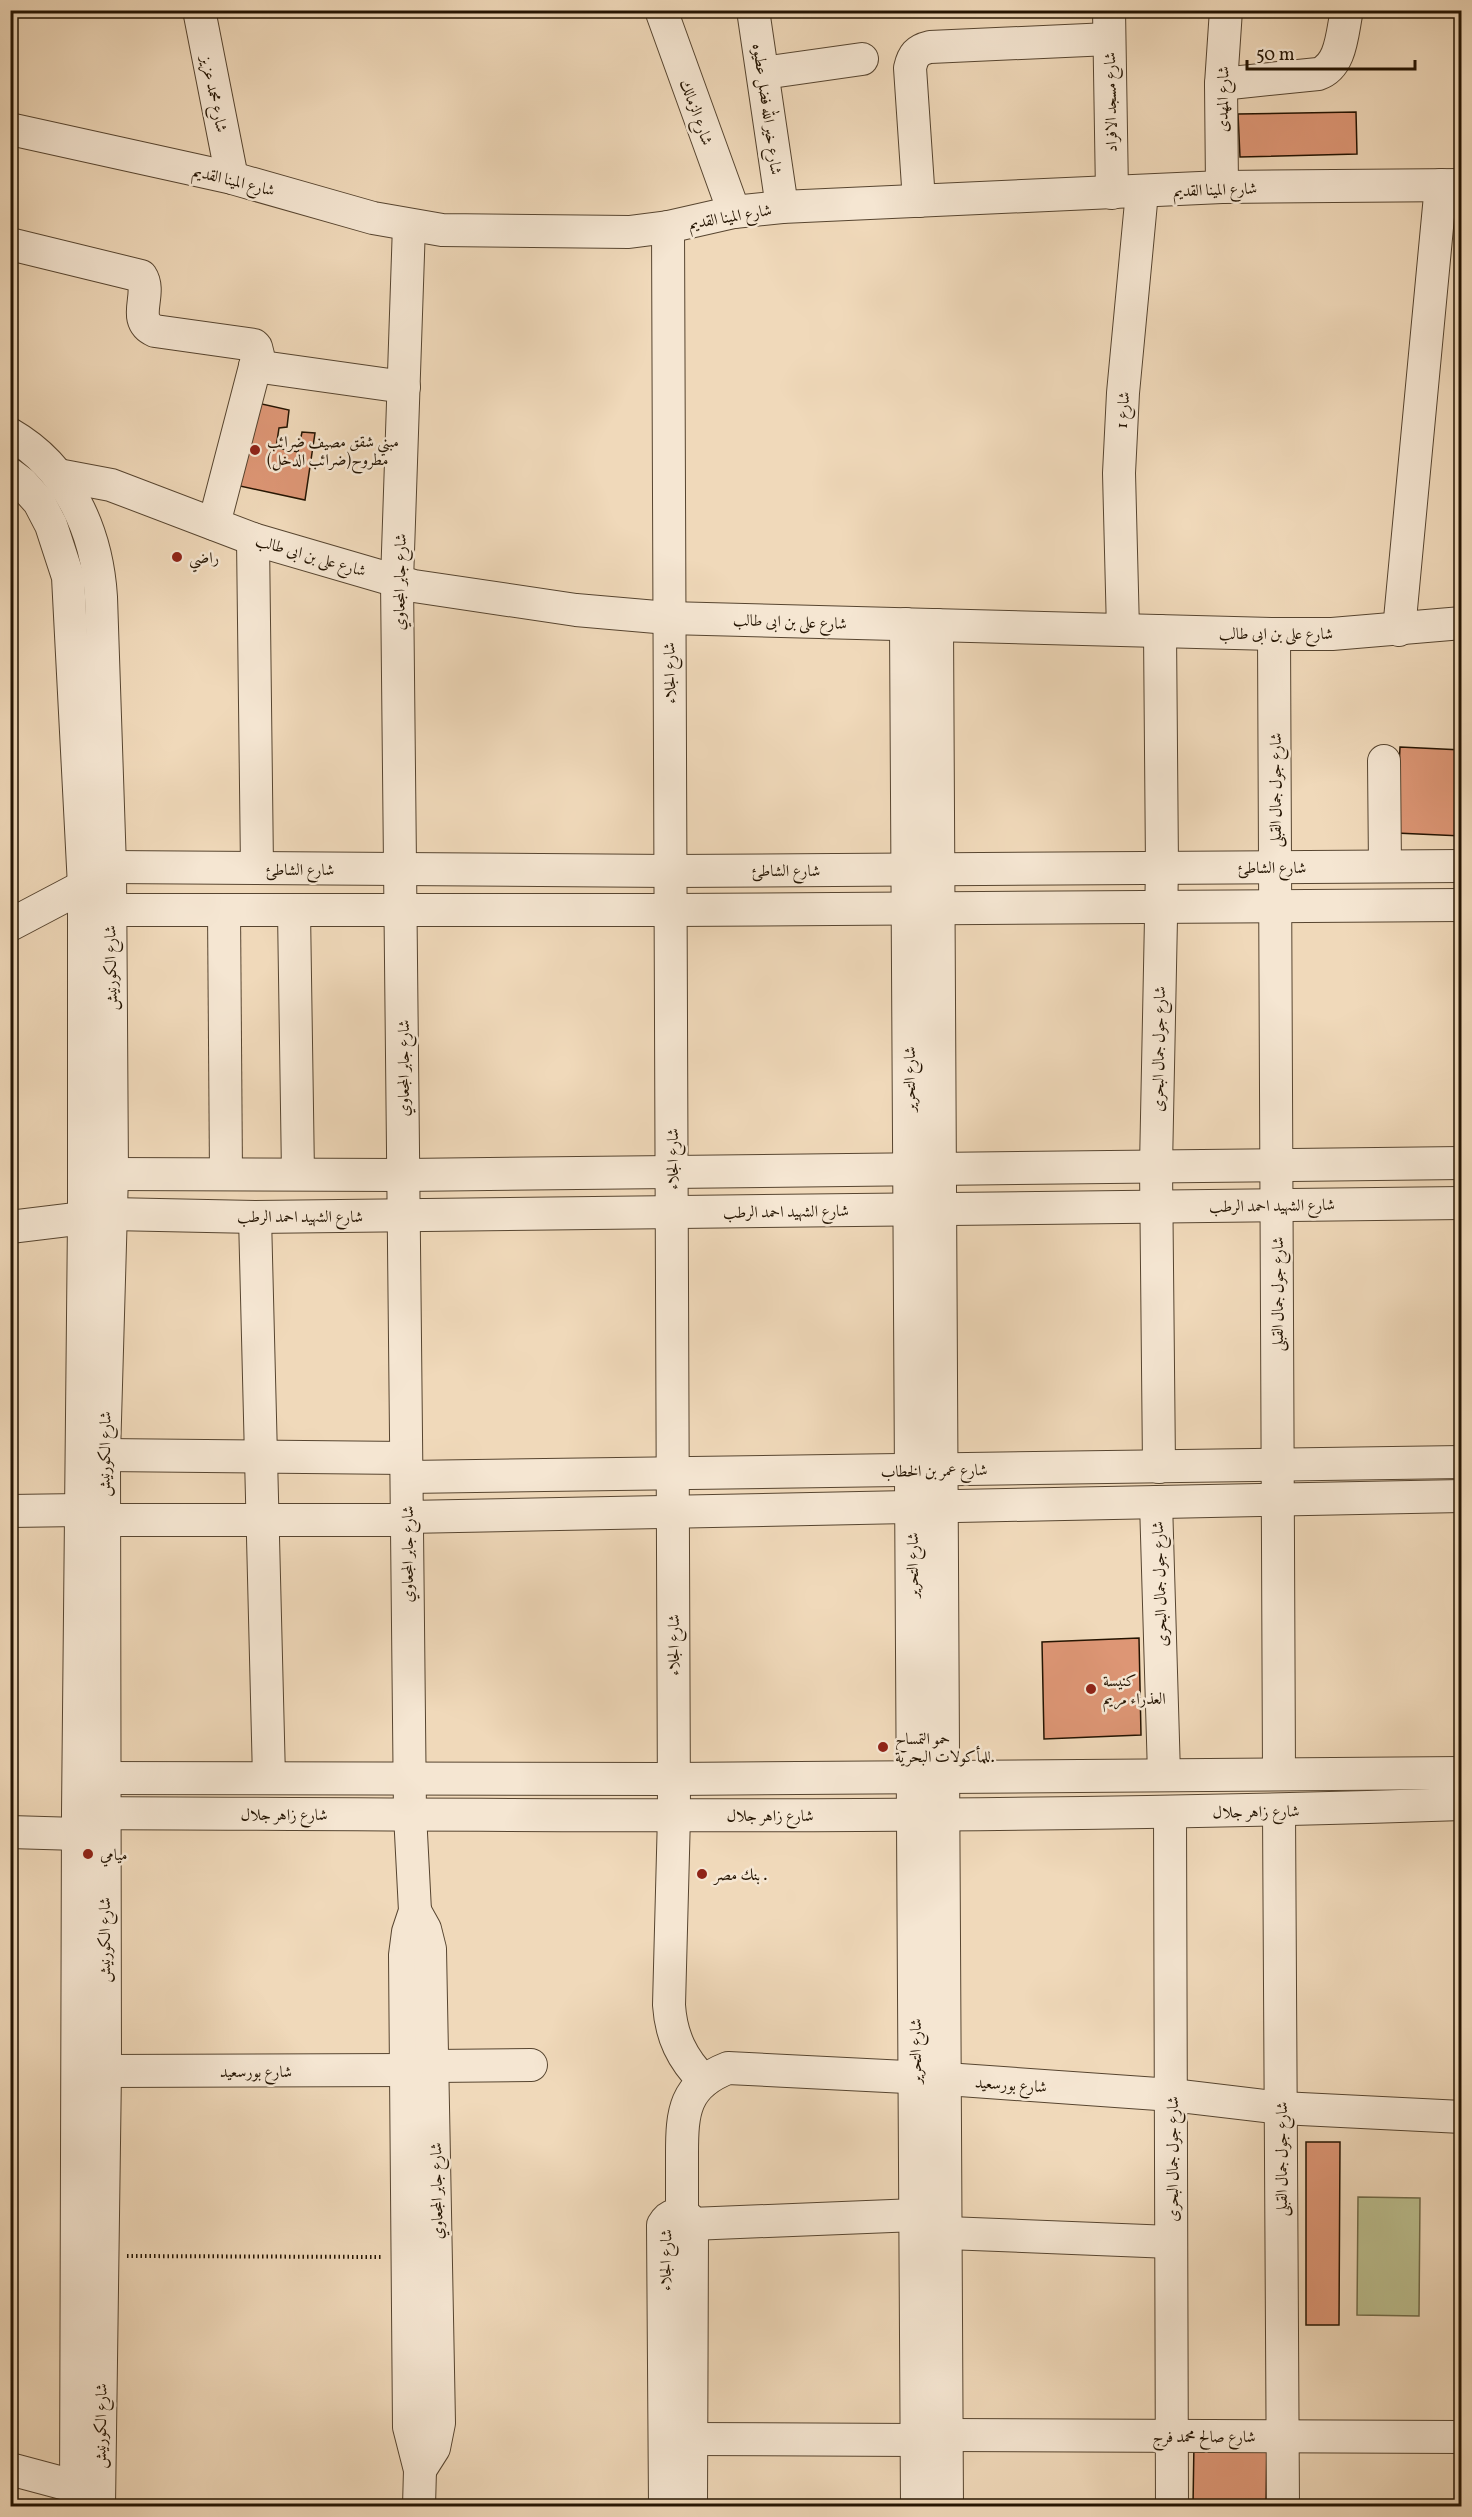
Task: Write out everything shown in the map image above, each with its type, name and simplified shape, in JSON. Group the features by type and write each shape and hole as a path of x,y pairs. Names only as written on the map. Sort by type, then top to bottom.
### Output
{"street":[{"name":"شارع محمد عزيز","path":"199,10 232,178"},
{"name":"شارع الزمالك","path":"661,10 734,212"},
{"name":"شارع خير الله فضل عطيوه","path":"753,10 782,207"},
{"name":"شارع المهدى","path":"1222,188 1221,84 1226,10"},
{"path":"1221,84 1326,72 1336,60 1347,10"},
{"path":"919,201 910,68 912,57 920,50 930,47 1109,25"},
{"name":"شارع مسجد الافراد","path":"1109,25 1126,192"},
{"path":"764,73 861,59"},
{"name":"شارع المينا القديم","path":"10,129 232,178 373,218 442,230 628,232 668,227 734,212 782,207 1222,188 1451,185"},
{"path":"1399,630 1451,185"},
{"name":"شارع 1","path":"1124,630 1119,463 1126,192"},
{"name":"شارع جابر المجعاوي","path":"409,225 397,581 402,869 409,1778 415,1911 406,1943 420,2068 439,2423 434,2448 420,2470"},
{"name":"شارع الجلاء","path":"668,227 668,618 674,1473 674,1815 670,2019 678,2046 694,2071 704,2081"},
{"path":"10,244 141,276 144,284 142,318 148,328 254,345 258,351 255,366 214,524"},
{"path":"255,366 404,387"},
{"name":"شارع الكورنيش","path":"10,434 42,458 66,485 94,544 99,570 110,867 112,1174 98,1216 92,1515 91,1778 86,1820 94,2498"},
{"name":"شارع على بن ابى طالب","path":"16,478 66,485 111,485 253,539 397,581 436,590 576,610 668,618 1274,634 1332,634 1461,623"},
{"name":"شارع الكورنيش","path":"16,478 39,502 56,537 68,577 71,607 98,1216 104,1455 92,1515"},
{"path":"66,485 55,499 56,537 94,544"},
{"path":"253,539 257,868"},
{"name":"شارع التحرير","path":"906,624 912,1507 929,1777"},
{"name":"شارع التحرير","path":"937,625 943,1506 915,2078 916,2215 932,2438 947,2506"},
{"name":"شارع جول جمال البحرى","path":"1159,1467 1156,1167 1162,868 1160,631"},
{"name":"شارع جول جمال القبلى","path":"1274,634 1279,1774"},
{"path":"1384,761 1385,866"},
{"name":"شارع الشاطئ","path":"110,867 671,871 1461,866"},
{"path":"10,925 84,886"},
{"path":"110,910 671,910 1461,905"},
{"path":"224,910 226,1174"},
{"path":"294,911 298,1174"},
{"path":"112,1174 404,1175 1461,1163"},
{"name":"شارع الشهيد احمد الرطب","path":"10,1227 98,1216 255,1217 1461,1203"},
{"path":"255,1217 269,1778"},
{"name":"شارع عمر بن الخطاب","path":"104,1455 260,1456 407,1467 674,1473 1461,1462"},
{"path":"10,1511 262,1520 1461,1496"},
{"name":"شارع جول جمال البحرى","path":"1156,1502 1164,1774"},
{"path":"91,1778 674,1779 1461,1773"},
{"name":"شارع زاهر جلال","path":"10,1832 86,1820 410,1814 1170,1812 1461,1804"},
{"name":"شارع جول جمال القبلى","path":"1279,1810 1283,2506"},
{"name":"شارع جول جمال البحرى","path":"1170,1812 1172,2506"},
{"name":"شارع التحرير","path":"917,2506 932,2438 947,2233 946,2079 929,1814"},
{"name":"شارع الكورنيش","path":"86,1820 105,2071 103,2256 94,2498"},
{"name":"شارع بورسعيد","path":"105,2071 531,2066"},
{"name":"شارع جابر المجعاوي","path":"419,2506 420,2470 409,2427 408,2257 420,2068"},
{"name":"شارع بورسعيد","path":"686,2219 682,2122 688,2100 704,2081 728,2068 946,2079 1172,2095 1281,2108 1461,2117"},
{"path":"686,2219 916,2215"},
{"name":"شارع الجلاء","path":"665,2506 686,2219"},
{"path":"947,2233 1171,2242"},
{"name":"شارع الجلاء","path":"678,2350 690,2439 691,2506"},
{"name":"شارع صالح محمد فرج","path":"690,2439 1282,2435 1461,2437"},
{"path":"10,2469 94,2498"}],"path":[{"path":"103,2256 408,2257"}],"green space":[{"path":"1358,2197 1420,2198 1419,2316 1357,2315"}],"building":[{"path":"1356,112 1357,154 1240,157 1238,114"},
{"name":"مبني شقق مصيف ضرائب مطروح(ضرائب الدخل)","path":"235,398 289,410 287,427 279,428 276,448 298,452 302,432 315,433 305,500 217,481"},
{"path":"1400,747 1462,750 1462,836 1396,833"},
{"name":"كنيسة العذراء مريم","path":"1139,1638 1141,1735 1044,1739 1042,1642"},
{"path":"1306,2142 1340,2142 1339,2325 1306,2325"},
{"path":"1194,2442 1267,2442 1266,2506 1193,2506"}],"place":[{"name":"مبني شقق مصيف ضرائب مطروح(ضرائب الدخل)","path":"255,450"},
{"name":"راضي","path":"177,557"},
{"name":"كنيسة العذراء مريم","path":"1091,1689"},
{"name":"حمو التمساح للمأكولات البحرية.","path":"883,1747"},
{"name":"ميامي","path":"88,1854"},
{"name":"بنك مصر .","path":"702,1874"}]}
